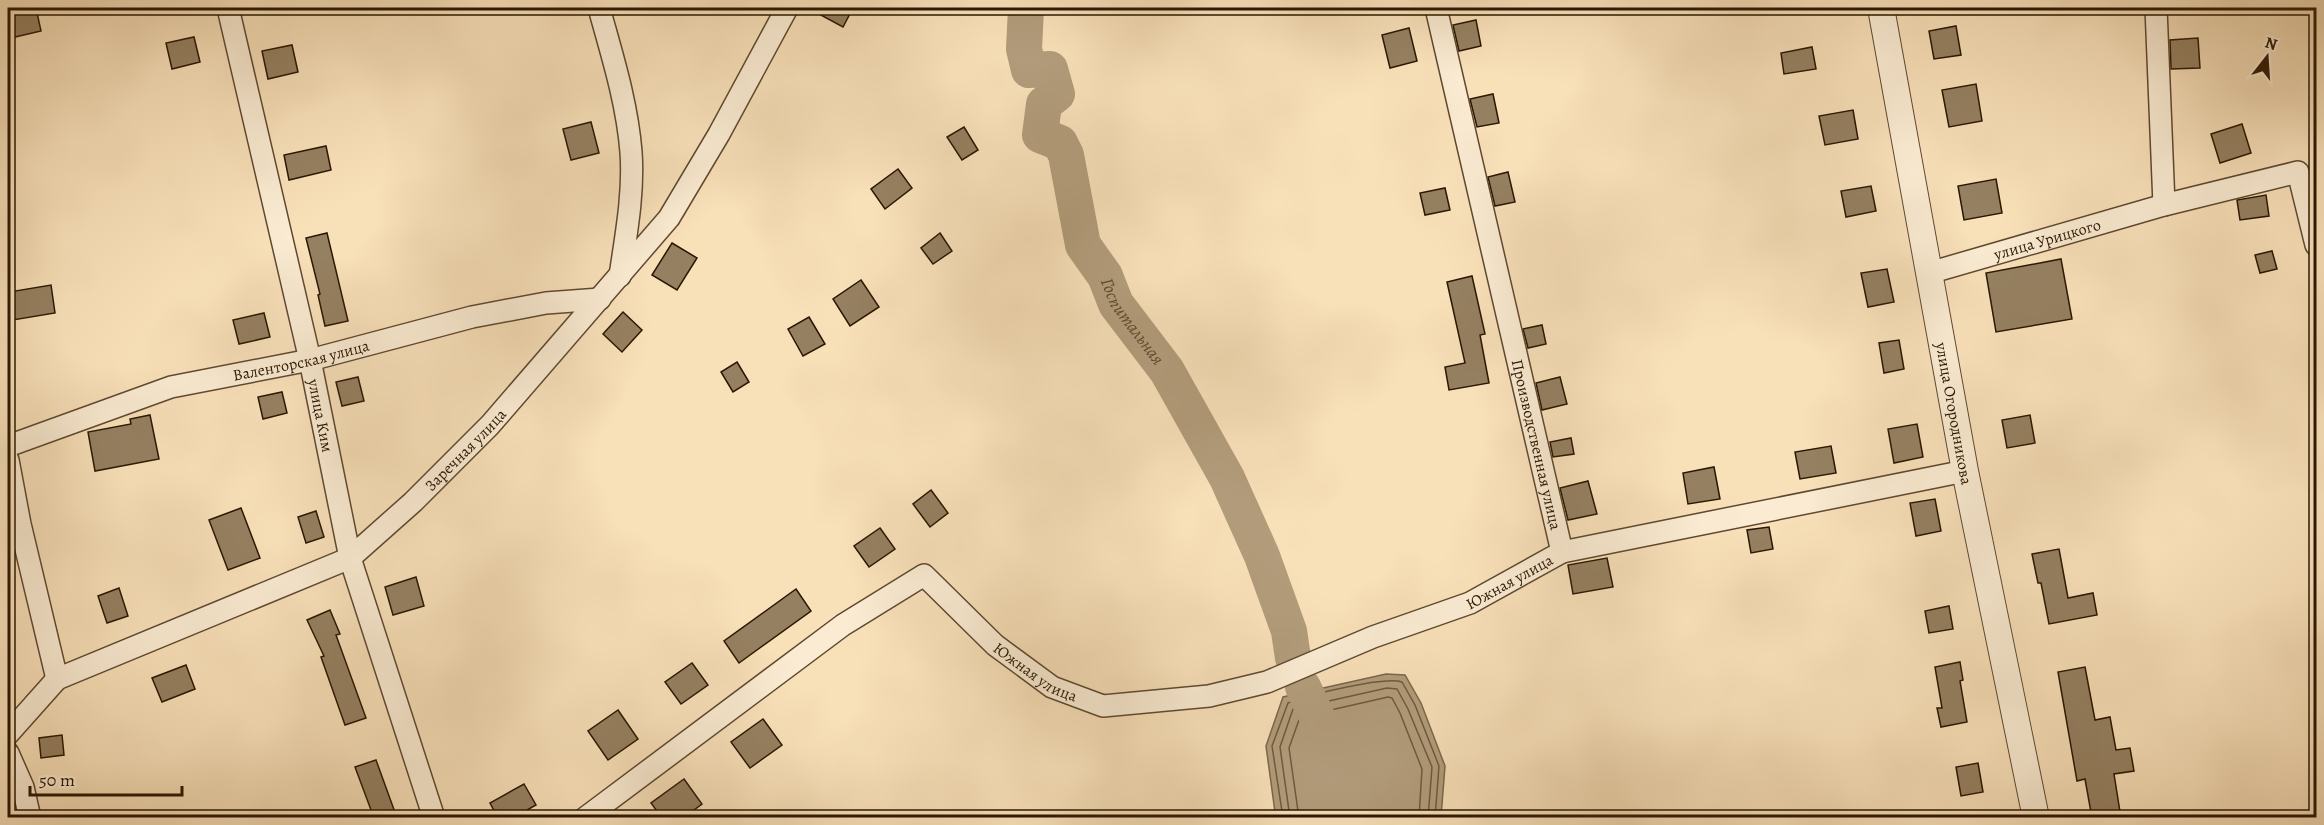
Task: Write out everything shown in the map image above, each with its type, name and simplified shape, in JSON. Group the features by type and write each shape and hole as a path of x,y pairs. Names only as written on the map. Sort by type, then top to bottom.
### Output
{"street":[{"name":"улица Ким","path":"228,8 310,360 350,558 434,818"},
{"path":"599,8 623,95 631,152 631,196 620,276"},
{"name":"Заречная улица","path":"8,734 57,679 350,558 413,502 490,424 669,218 719,134 787,8"},
{"name":"Производственная улица","path":"1436,8 1562,552 1965,471"},
{"name":"улица Огородникова","path":"1881,8 1965,471 2036,818"},
{"path":"2156,8 2164,205"},
{"name":"улица Урицкого","path":"1929,273 2164,205 2298,172 2316,245"},
{"name":"Валенторская улица","path":"8,446 171,387 310,360 472,317 546,303 600,298"},
{"path":"8,460 20,525 57,679"},
{"name":"Южная улица","path":"585,818 843,625 924,575 995,645 1052,687 1103,706 1209,696 1267,682 1373,637 1470,603 1562,552"},
{"path":"8,753 23,787 30,818"}],"water":[{"path":"1386,674 1405,675 1421,703 1445,766 1441,817 1278,817 1275,812 1266,746 1283,697"}],"building":[{"path":"8,8 36,8 41,31 15,37"},
{"path":"808,8 853,8 843,27"},
{"path":"1476,20 1481,46 1459,51 1453,25"},
{"path":"1956,26 1961,55 1934,59 1929,31"},
{"path":"1409,28 1417,61 1390,68 1382,35"},
{"path":"194,37 200,62 172,69 166,43"},
{"path":"2198,38 2200,68 2171,69 2170,40"},
{"path":"292,45 298,72 268,79 262,51"},
{"path":"1812,47 1816,69 1784,74 1781,53"},
{"path":"1976,84 1982,121 1949,127 1942,90"},
{"path":"1493,94 1499,123 1477,127 1470,99"},
{"path":"1853,110 1858,139 1825,145 1819,116"},
{"path":"591,122 599,153 571,160 563,129"},
{"path":"2242,124 2251,153 2220,163 2211,134"},
{"path":"964,127 978,150 962,160 947,137"},
{"path":"326,146 331,170 289,180 284,155"},
{"path":"898,169 912,188 885,209 871,189"},
{"path":"1508,172 1515,202 1495,206 1488,177"},
{"path":"1996,179 2002,213 1964,220 1958,186"},
{"path":"1871,186 1876,211 1846,217 1841,191"},
{"path":"1445,188 1450,210 1425,215 1420,193"},
{"path":"2266,195 2269,216 2240,220 2237,200"},
{"path":"327,233 348,321 325,326 318,295 320,294 306,238"},
{"path":"940,233 952,251 933,264 921,248"},
{"path":"672,243 697,258 677,290 652,275"},
{"path":"2272,251 2277,269 2260,273 2255,255"},
{"path":"2061,259 2072,319 1996,332 1986,273"},
{"path":"1887,269 1894,302 1868,307 1861,273"},
{"path":"1472,276 1485,334 1480,335 1489,383 1449,390 1445,367 1465,363 1447,282"},
{"path":"861,280 879,307 850,326 833,299"},
{"path":"51,285 55,313 13,320 9,292"},
{"path":"623,312 642,330 622,352 603,334"},
{"path":"264,313 270,337 239,344 233,320"},
{"path":"809,317 825,344 803,356 788,329"},
{"path":"1542,325 1546,344 1528,348 1523,329"},
{"path":"1899,340 1904,369 1884,373 1879,343"},
{"path":"737,362 749,382 733,392 721,372"},
{"path":"358,377 364,401 342,406 336,382"},
{"path":"1560,377 1567,404 1542,410 1536,383"},
{"path":"282,392 287,413 263,419 258,397"},
{"path":"150,415 159,459 95,471 88,432 131,424 130,419"},
{"path":"2030,415 2035,443 2007,448 2002,420"},
{"path":"1917,424 1923,457 1894,463 1888,429"},
{"path":"1571,438 1574,454 1553,457 1550,442"},
{"path":"1831,446 1836,473 1800,479 1795,452"},
{"path":"1714,467 1720,499 1688,504 1683,473"},
{"path":"1588,481 1597,514 1568,520 1560,488"},
{"path":"931,490 948,513 930,527 913,504"},
{"path":"1935,499 1941,531 1916,536 1910,503"},
{"path":"241,508 260,558 228,570 209,520"},
{"path":"316,511 324,537 306,543 298,517"},
{"path":"1769,527 1773,549 1751,553 1747,530"},
{"path":"880,528 895,549 869,567 854,546"},
{"path":"2059,549 2068,598 2093,593 2097,615 2049,624 2041,583 2038,583 2032,554"},
{"path":"1607,558 1613,587 1573,594 1568,565"},
{"path":"416,577 424,606 393,615 385,587"},
{"path":"119,588 128,616 107,623 98,596"},
{"path":"796,589 811,611 739,663 724,641"},
{"path":"1949,606 1953,629 1929,633 1925,611"},
{"path":"330,610 340,634 336,635 366,718 345,725 321,657 324,656 307,620"},
{"path":"1960,662 1963,680 1960,681 1967,722 1941,727 1937,708 1942,708 1935,667"},
{"path":"692,663 708,685 681,704 665,682"},
{"path":"186,665 195,689 162,702 152,678"},
{"path":"2085,667 2095,720 2110,717 2116,750 2130,748 2134,771 2114,774 2121,818 2092,818 2085,779 2077,781 2058,672"},
{"path":"618,710 638,739 608,760 588,731"},
{"path":"763,719 782,745 750,768 731,742"},
{"path":"62,735 64,755 41,758 39,738"},
{"path":"376,760 397,818 374,818 355,767"},
{"path":"1978,763 1983,792 1961,796 1956,767"},
{"path":"684,779 702,804 683,818 662,818 651,803"},
{"path":"524,784 536,805 513,818 498,818 490,803"}],"waterway":[{"name":"Госпитальная","path":"1026,8 1024,49 1029,70 1050,69 1057,94 1044,104 1040,135 1060,143 1066,155 1083,245 1105,276 1116,304 1167,371 1227,478 1262,556 1289,631 1293,658"},
{"name":"Госпитальная","path":"1303,687 1364,818"}]}
